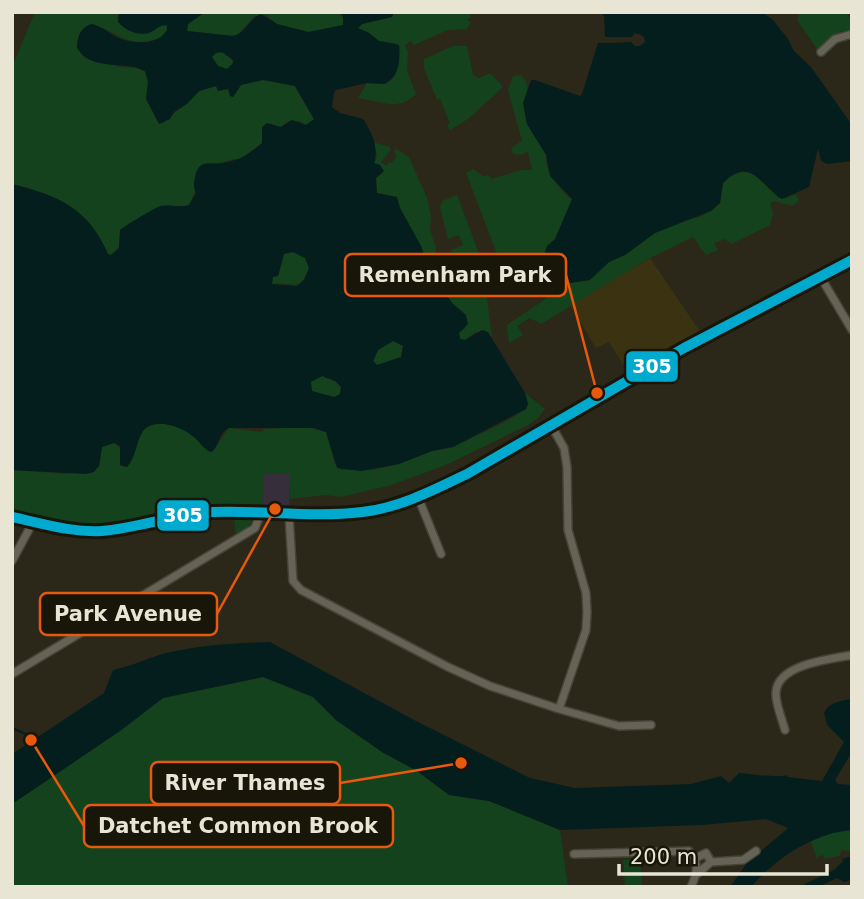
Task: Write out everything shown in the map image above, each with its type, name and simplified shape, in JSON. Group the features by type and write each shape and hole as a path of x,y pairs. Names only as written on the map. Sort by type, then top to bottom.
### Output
{"main road":[{"path":"12,517 78,531 103,531 176,516 213,512 289,515 363,512 387,507 418,497 467,474 684,348 852,260"}],"street":[{"path":"821,52 835,38 852,34"},
{"path":"820,276 852,330"},
{"path":"551,425 564,448 568,530 586,593 586,630 559,709"},
{"path":"418,497 441,554"},
{"path":"12,674 255,528 260,515"},
{"path":"289,515 293,581 302,590 448,667 491,686 620,726 651,725"},
{"path":"12,561 33,522"},
{"path":"785,730 776,693 779,682 793,669 852,655"},
{"path":"574,854 689,851 696,858 697,874"},
{"path":"691,887 697,874 711,862 743,860 756,852"},
{"path":"696,858 706,853 711,862"}],"shaded area":[{"path":"650,258 701,333 629,374 609,342 596,348 570,305"},
{"path":"263,473 290,473 289,515 262,514"}],"green space":[{"path":"35,12 119,12 117,19 153,31 158,26 166,25 167,30 163,37 150,41 130,41 108,30 88,25 79,34 84,58 145,72 148,82 146,99 162,124 200,91 216,86 218,91 228,89 233,97 241,85 263,80 294,86 314,119 306,125 301,121 288,121 281,127 262,127 262,143 241,159 222,163 195,191 189,205 160,207 129,224 120,234 119,248 111,255 108,254 91,226 70,206 44,193 12,184 12,67"},
{"path":"205,12 338,12 343,19 343,25 308,32 277,24 266,15 255,16 236,36 187,31 188,24"},
{"path":"394,12 469,12 471,17 466,20 471,22 467,29 448,30 414,45 411,41 405,45 408,52 407,71 416,94 410,99 403,103 389,104 358,98 367,83 386,83 391,80 397,71 400,48 396,43 378,41 358,28 362,24 391,17"},
{"path":"800,12 845,12 852,20 852,30 836,34 817,49 797,20"},
{"path":"453,46 467,46 473,75 479,78 490,73 502,88 468,119 450,130 447,125 450,123 440,99 437,100 424,68 424,59"},
{"path":"216,52 227,53 233,63 227,69 218,66 212,57"},
{"path":"521,75 527,83 525,115 528,125 544,149 551,175 560,189 572,200 555,240 551,242 556,285 589,280 609,262 625,255 655,233 681,221 700,217 720,203 723,183 739,173 746,172 760,178 778,198 796,194 799,201 792,206 774,201 770,203 773,213 770,225 731,244 725,239 714,243 718,250 706,255 693,237 650,258 541,324 530,318 517,326 523,335 509,343 507,325 547,298 547,292 540,289 524,265 526,256 512,262 502,283 499,259 466,173 473,169 483,176 489,175 491,179 521,170 532,170 528,152 513,154 511,148 522,141 508,90 513,76"},
{"path":"373,142 390,147 381,162 386,166 389,162 392,163 397,155 394,153 396,149 409,157 427,198 431,217 430,230 436,248 435,259 448,263 454,261 475,282 477,280 451,250 463,245 459,235 448,239 440,208 442,201 457,195 483,264 492,339 488,332 476,332 465,340 460,339 459,333 465,328 463,312 452,303 429,269 397,197 377,193 376,178 383,173 374,163 377,156"},
{"path":"293,252 305,258 309,268 302,281 295,285 272,284 273,276 278,276 284,254"},
{"path":"393,341 403,346 401,357 377,365 373,361 378,350"},
{"path":"322,376 335,381 341,387 340,395 334,397 311,391 310,382"},
{"path":"525,393 545,409 528,425 446,465 391,485 341,497 326,495 290,499 290,474 263,473 262,514 213,512 103,531 12,515 12,470 67,474 99,466 102,447 114,443 120,448 120,465 127,467 140,436 151,426 158,424 182,429 212,452 229,428 262,432 264,429 305,427 326,432 335,464 341,470 373,470 453,447 505,422 526,409 528,404"},
{"path":"225,515 249,517 252,523 236,535 234,520 229,520"},
{"path":"263,677 313,697 336,720 382,752 417,771 449,795 489,801 560,830 568,887 12,887 12,804 120,731 163,698"},
{"path":"852,830 852,852 842,850 839,856 825,859 823,855 817,859 811,841 837,831"},
{"path":"640,859 642,887 625,887 623,860"}],"water":[{"path":"119,12 205,12 188,24 187,31 232,36 241,32 261,14 277,24 308,32 343,25 343,16 338,12 394,12 392,17 362,24 358,28 379,41 399,45 399,62 394,76 385,84 367,83 336,90 332,107 340,113 363,119 375,146 374,163 380,165 384,171 376,178 377,193 397,197 429,269 452,303 466,315 468,324 459,333 460,339 465,340 482,330 488,332 525,393 528,404 526,409 453,447 432,451 399,464 361,471 337,468 326,432 314,428 229,428 211,452 183,430 161,424 154,424 143,431 127,467 120,465 120,446 114,443 102,447 99,466 94,472 86,474 12,470 12,184 58,199 70,206 91,225 111,255 119,248 120,230 127,225 160,206 189,205 196,193 194,185 199,167 226,163 247,155 262,143 262,127 267,123 281,127 292,120 306,125 314,119 295,86 263,80 241,85 233,97 228,89 218,91 216,86 199,91 187,104 174,112 170,119 159,124 146,99 148,82 145,71 99,63 83,55 77,48 80,33 91,24 121,39 134,42 153,41 167,30 167,25 164,25 147,33 138,33 118,22","holes":["222,52 233,60 233,63 227,69 218,66 212,57","293,252 305,258 309,268 304,280 297,286 272,284 273,277 278,276 284,254","393,341 403,346 401,357 377,365 373,361 378,350","322,376 335,381 341,387 340,394 334,397 312,391 311,382"]},
{"path":"600,12 762,12 773,20 794,51 811,67 852,125 852,161 827,164 821,161 818,149 809,187 782,199 748,172 733,175 723,183 720,203 711,211 655,233 625,255 609,262 590,280 556,285 543,280 538,273 547,246 555,239 572,199 550,176 546,155 527,124 523,103 531,80 580,96 598,43 632,42 636,46 645,42 640,34 632,37 605,37 604,16"},
{"path":"270,642 416,721 530,778 575,788 691,784 721,776 729,783 739,773 787,775 822,781 844,742 827,725 824,713 832,704 852,699 852,752 835,780 838,784 852,785 852,830 824,836 797,849 772,866 751,887 730,887 747,863 788,828 766,819 702,825 560,830 489,801 449,795 417,771 382,752 336,720 313,697 263,677 163,698 120,731 12,804 12,754 104,693 113,670 179,650"},
{"path":"852,856 852,880 844,882 837,878 818,887 799,887 834,870 842,859"}],"pier":[{"path":"635,33 644,37 645,42 640,46 631,42 604,43 605,37 632,37"}],"waterway":[{"path":"12,728 28,735 31,740"}],"transit line":[{"name":"305","path":"12,517 68,529 102,531 212,512 324,514 389,507 416,498 467,474 684,348 852,260"}],"place":[{"name":"Remenham Park","path":"597,393"},
{"name":"Park Avenue","path":"275,509"},
{"name":"Datchet Common Brook","path":"31,740"},
{"name":"River Thames","path":"461,763"}]}
